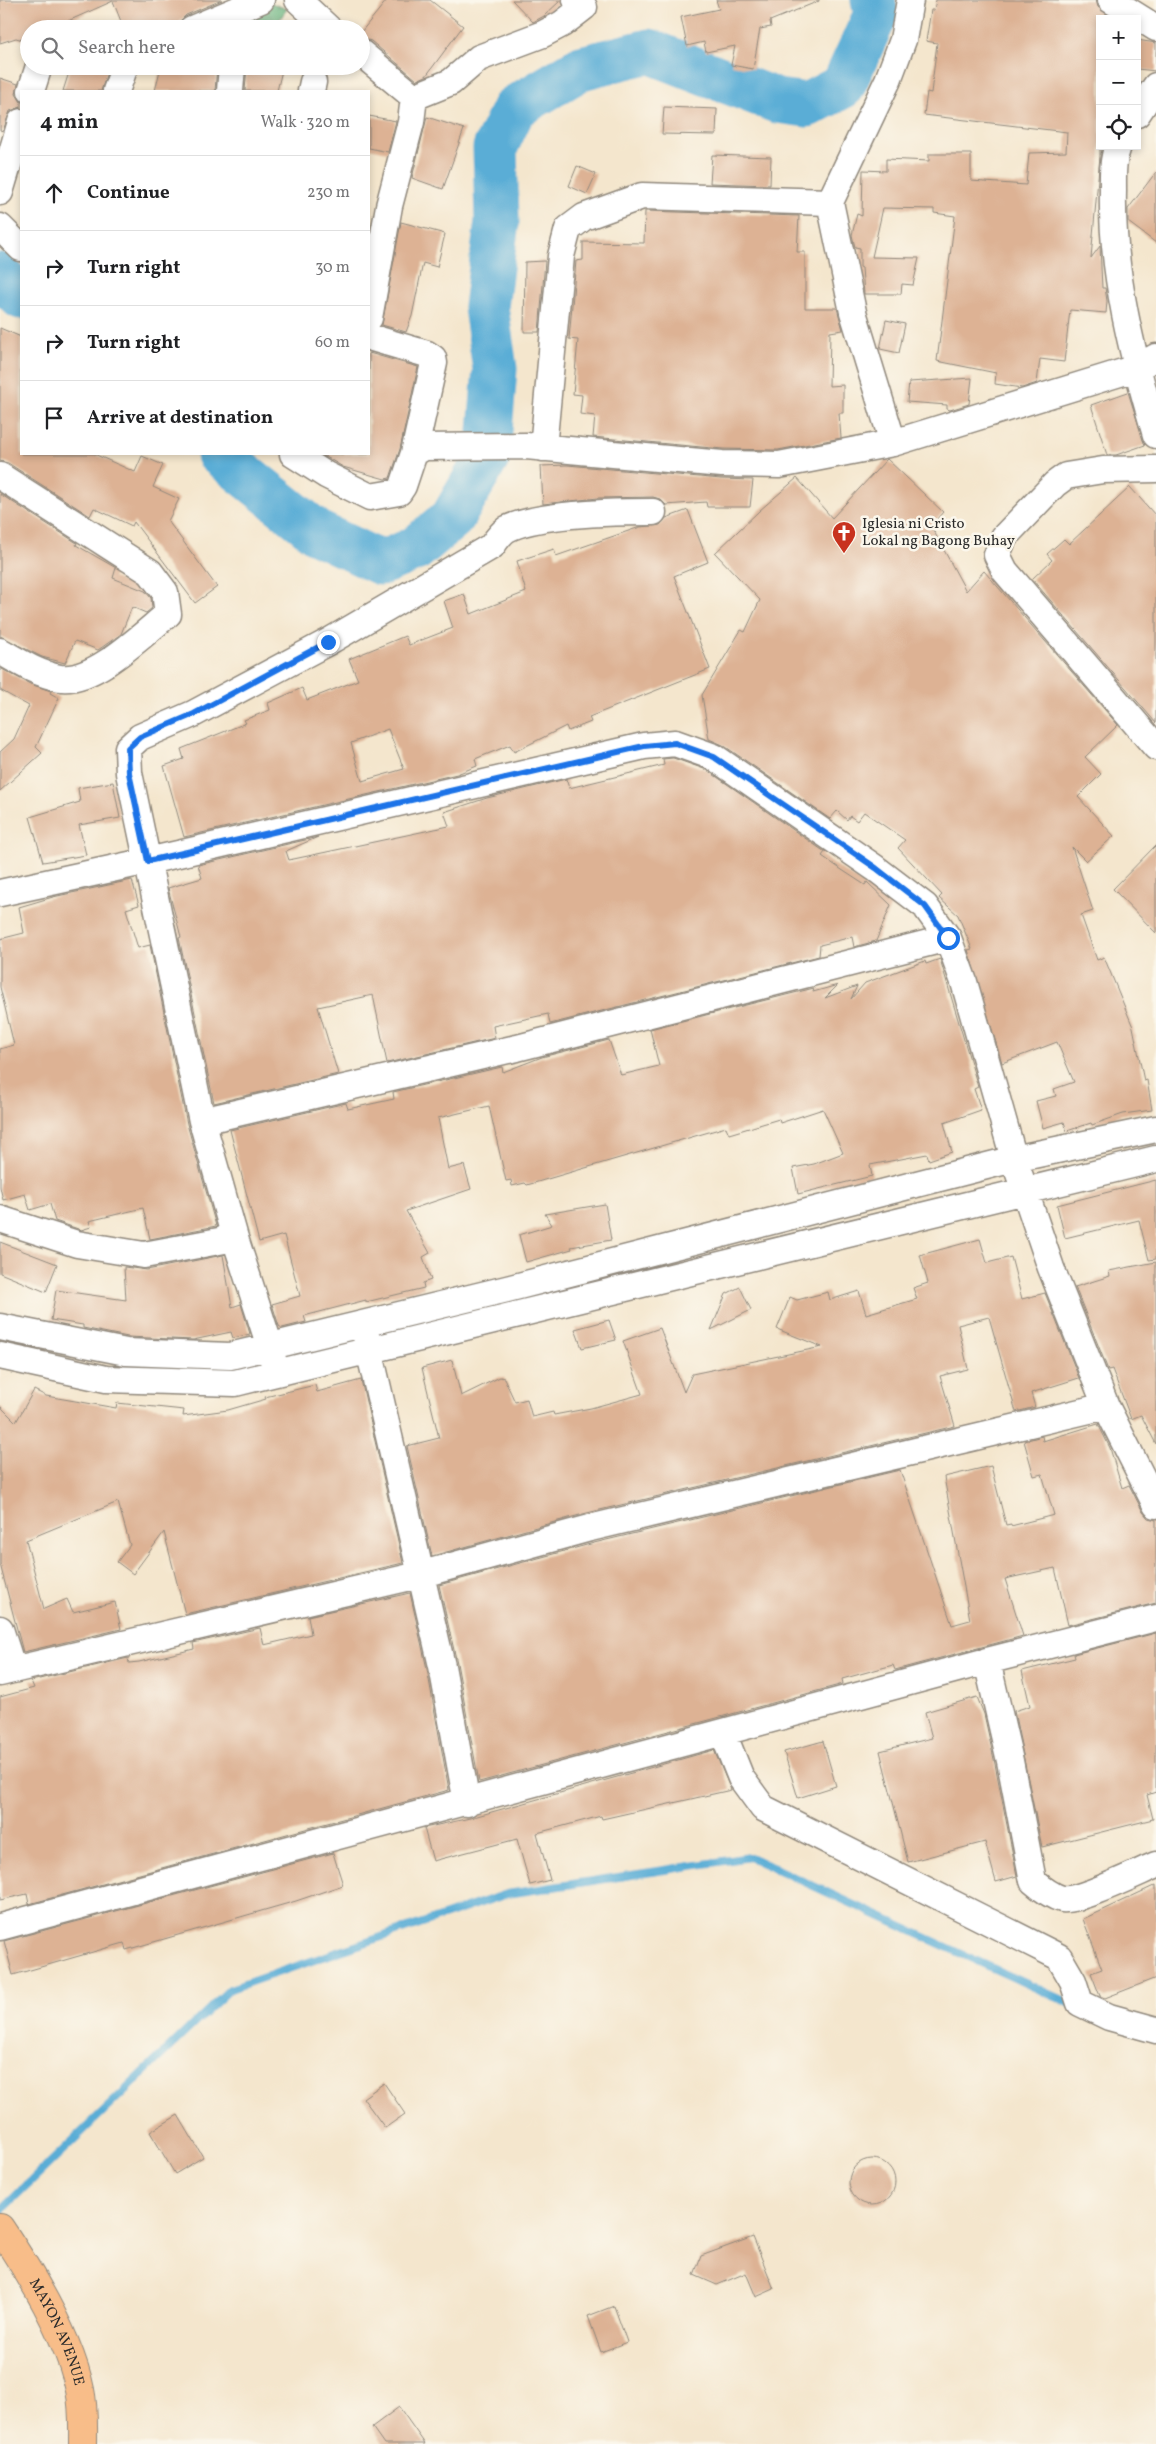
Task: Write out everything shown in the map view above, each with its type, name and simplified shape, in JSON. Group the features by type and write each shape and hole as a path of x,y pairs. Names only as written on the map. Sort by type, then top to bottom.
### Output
{"main road":[{"name":"MAYON AVENUE","path":"0,2228 20,2259 68,2346 80,2391 83,2444"}],"street":[{"path":"213,20 261,0"},
{"path":"298,0 320,20"},
{"path":"414,97 451,82 479,58 543,34 562,24 584,7 576,0"},
{"path":"893,443 853,312 830,202 888,80 903,40 910,0"},
{"path":"1111,0 1156,28"},
{"path":"370,60 414,97"},
{"path":"31,90 36,75"},
{"path":"116,90 122,75"},
{"path":"230,90 231,75"},
{"path":"1141,108 1156,86"},
{"path":"370,312 388,206 411,122 414,97"},
{"path":"0,192 20,125"},
{"path":"1116,150 1113,158 1112,230 1146,363 1156,435"},
{"path":"535,447 561,256 568,230 584,217 642,196 830,202"},
{"path":"0,227 20,247"},
{"path":"297,455 329,464 370,497 399,492 403,486 419,450 434,363 433,358 427,354 370,337"},
{"path":"419,450 535,447 722,464 778,465 893,443 1146,363"},
{"path":"1156,469 1103,470 1066,476 1055,484 1004,537 997,555 1005,571 1156,747"},
{"path":"0,476 150,572 165,592 168,614 108,662 82,676 62,678 38,672 0,651"},
{"path":"276,1372 202,1121 148,861 129,765 128,748 140,737 194,714 328,642 492,546 506,530 540,520 620,512 653,512"},
{"path":"0,892 148,861 634,748 675,743 714,757 876,868 925,906 948,938 964,982 1014,1159 1051,1268 1106,1406 1156,1505"},
{"path":"202,1121 526,1046 948,938"},
{"path":"0,1356 106,1379 235,1383 276,1372 366,1337 1014,1159 1156,1129"},
{"path":"0,1328 126,1352 230,1356 270,1347 366,1337 1156,1159"},
{"path":"0,1219 77,1244 144,1255 235,1238"},
{"path":"366,1337 419,1575 442,1666 467,1803"},
{"path":"0,1629 7,1671 419,1575 590,1528 1106,1406"},
{"path":"0,1928 1156,1618"},
{"path":"987,1662 1010,1761 1033,1881 1045,1891 1064,1899 1104,1888 1156,1865"},
{"path":"723,1733 741,1778 763,1808 1059,1957 1073,1981 1080,2003 1109,2017 1156,2030"}],"green space":[{"path":"264,0 287,9 280,20 216,20"}],"building":[{"path":"0,0 222,0 186,15 181,20 120,20 113,1 70,20 20,20 20,39 16,38 0,43"},
{"path":"387,0 430,0 463,26 426,76 417,80 370,41 370,21"},
{"path":"512,0 561,0 544,16 533,22"},
{"path":"716,0 819,1 770,21 771,27 760,29 753,69 731,65 735,46 706,52 704,42 687,46 681,17 719,9"},
{"path":"936,0 1096,0 1098,7 1108,15 1096,15 1096,150 1100,150 1100,156 1091,258 1100,246 1102,288 1105,288 1107,301 1106,313 1070,310 1064,362 1040,359 1037,383 1022,388 995,384 996,373 937,361 955,216 934,213 934,209 883,208 872,257 919,258 913,285 902,284 901,294 864,294 862,268 860,267 860,248 855,247 852,235 857,214 862,216 863,170 886,171 886,159 929,161 929,154 971,154 971,181 1026,185 1029,153 1066,152 1067,132 924,115 927,92 931,93 937,43 926,41 931,10 934,10"},
{"path":"1141,41 1156,43 1156,71 1141,69"},
{"path":"68,75 106,75 101,90 63,90"},
{"path":"159,75 216,75 215,90 155,90"},
{"path":"246,75 281,75 277,90 245,90"},
{"path":"0,78 18,84 16,94 20,100 20,107 10,111 3,131 0,130"},
{"path":"664,107 717,109 716,135 662,134"},
{"path":"370,116 396,121 388,152 370,148"},
{"path":"427,117 464,129 443,189 412,178"},
{"path":"712,155 771,157 770,185 710,183"},
{"path":"577,166 596,174 587,194 569,186"},
{"path":"1156,172 1156,243 1128,222 1128,209"},
{"path":"645,211 799,216 797,252 805,252 805,308 837,308 843,330 830,332 829,386 843,385 843,413 839,413 841,438 778,450 723,449 593,437 595,416 580,414 582,395 573,394 578,340 569,339 576,261 583,260 583,242 644,243"},
{"path":"401,222 445,234 437,267 423,263 412,316 406,332 382,325"},
{"path":"545,261 539,332 524,332 525,262"},
{"path":"886,320 905,324 899,353 880,349"},
{"path":"0,328 20,337 20,455 96,455 135,472 142,456 163,465 153,487 179,499 168,521 217,587 195,603 134,522 132,526 94,508 90,516 8,463 0,461"},
{"path":"370,353 418,367 400,449 390,478 385,479 343,467 323,455 370,455"},
{"path":"972,378 969,404 950,410 947,409 947,405 907,402 909,382"},
{"path":"1128,392 1145,445 1116,455 1107,455 1091,405"},
{"path":"887,459 943,512 931,526 966,591 984,571 1118,725 1085,757 1101,774 1078,797 1114,836 1086,861 1072,847 1093,911 1081,915 1097,960 1104,957 1133,1027 1144,1081 1147,1080 1152,1110 1123,1114 1092,1125 1091,1123 1067,1131 1064,1122 1043,1128 1036,1101 1056,1096 1054,1089 1074,1082 1057,1042 1002,1063 968,950 972,949 958,915 939,898 942,895 898,848 905,840 864,812 857,821 850,816 847,820 837,811 830,819 723,745 709,739 702,695 741,630 745,632 760,600 715,553 797,478 832,518"},
{"path":"567,465 721,479 753,480 750,507 707,507 706,502 666,505 660,499 653,497 598,498 543,504 541,466"},
{"path":"1130,487 1156,516 1156,723 1032,579 1052,560 1047,554 1064,539 1069,544"},
{"path":"0,494 77,543 76,545 116,568 113,578 145,591 151,598 152,608 146,613 132,607 121,634 98,650 75,641 65,663 42,657 0,636"},
{"path":"688,510 708,562 674,576 710,669 589,717 591,722 568,731 566,726 514,752 510,745 475,759 477,766 457,774 184,837 164,766 184,759 181,749 246,723 244,720 270,710 268,703 302,688 307,700 358,680 349,659 405,636 409,645 453,628 444,601 464,594 471,614 526,592 517,561 554,549 556,556 640,527 660,525 666,518","holes":["388,729 404,769 362,781 351,743"]},
{"path":"0,668 30,684 51,691 50,693 59,698 36,747 42,753 0,791 0,752 14,739 29,706 0,690"},
{"path":"673,758 707,770 825,852 822,856 842,870 865,885 867,882 891,905 876,941 854,947 852,937 820,945 819,956 550,1024 548,1014 493,1026 495,1038 387,1063 373,995 318,1007 338,1074 214,1103 179,938 181,937 168,888 202,878 198,865 318,837 286,851 289,860 449,826 444,812 487,798 566,779 569,788 664,765 663,759"},
{"path":"113,782 120,818 79,825 86,855 43,862 30,817 80,802 78,788"},
{"path":"1156,845 1156,933 1113,889"},
{"path":"132,880 139,905 126,909 138,948 150,945 187,1124 216,1226 150,1239 143,1208 89,1221 91,1227 81,1230 55,1221 50,1204 30,1210 25,1194 3,1200 0,1187 0,1049 14,1045 0,987 0,939 24,933 19,907 53,897"},
{"path":"940,959 978,1087 974,1089 981,1110 944,1123 952,1152 929,1160 927,1154 870,1165 872,1176 798,1194 793,1168 814,1164 843,1153 823,1109 780,1123 779,1119 729,1134 726,1127 527,1185 525,1183 512,1186 511,1180 506,1181 489,1106 438,1118 448,1169 464,1165 471,1189 406,1211 430,1253 423,1257 431,1280 423,1283 424,1288 304,1316 306,1322 282,1328 279,1326 272,1304 300,1296 284,1235 259,1242 230,1130 346,1103 348,1109 394,1099 393,1092 502,1067 503,1072 542,1057 609,1040 621,1075 659,1066 650,1029 814,988 813,992 838,985 825,998 857,986 851,999 865,983 925,961 926,964"},
{"path":"1156,1180 1156,1259 1149,1260 1139,1220 1065,1238 1057,1205"},
{"path":"605,1204 611,1240 571,1247 572,1249 526,1262 519,1235 552,1225 545,1214"},
{"path":"980,1239 987,1263 1011,1257 1022,1299 1045,1293 1079,1378 1031,1393 1035,1407 1016,1412 989,1317 958,1325 968,1369 940,1376 955,1426 587,1513 432,1556 407,1446 439,1438 422,1368 452,1360 461,1396 500,1377 504,1378 515,1402 527,1399 532,1417 553,1412 554,1415 591,1408 642,1394 623,1341 660,1328 684,1392 692,1374 822,1347 777,1329 790,1297 797,1300 828,1292 830,1300 859,1291 866,1314 917,1299 913,1288 928,1283 920,1255"},
{"path":"0,1242 57,1264 46,1292 0,1273"},
{"path":"223,1255 232,1307 241,1304 250,1334 233,1338 231,1332 193,1340 128,1337 83,1328 83,1325 51,1320 56,1290 126,1300 124,1267 147,1270"},
{"path":"1156,1262 1156,1444 1141,1415 1131,1419 1112,1369 1108,1370 1075,1287 1110,1276 1109,1271"},
{"path":"740,1287 751,1310 711,1330 726,1294"},
{"path":"609,1320 616,1340 582,1348 575,1329"},
{"path":"361,1380 403,1563 185,1614 164,1532 133,1574 117,1562 130,1545 118,1502 26,1540 44,1609 67,1599 73,1612 115,1602 121,1629 23,1652 0,1564 0,1406 16,1422 34,1390 46,1396 116,1408 117,1403 184,1410 183,1416 228,1410 266,1399 265,1397 315,1385 317,1392"},
{"path":"1098,1424 1110,1448 1122,1488 1129,1485 1143,1512 1148,1518 1156,1520 1156,1603 1068,1625 1055,1568 1005,1579 1023,1636 895,1670 893,1665 842,1679 843,1684 479,1782 457,1663 439,1585 594,1543 900,1470 952,1625 970,1620 944,1477 991,1466 1006,1525 1011,1524 1011,1526 1054,1515 1042,1474 1034,1476 1024,1441 1042,1436 1043,1441"},
{"path":"410,1593 427,1669 449,1790 29,1904 27,1894 0,1900 0,1697 34,1688 31,1681 128,1658 129,1663 139,1662 194,1649 193,1643 260,1628 264,1645 311,1634 308,1616"},
{"path":"1156,1633 1156,1792 1147,1795 1153,1819 1042,1847 1014,1711 1030,1706 1022,1671 1075,1658 1074,1654"},
{"path":"977,1697 984,1714 1017,1876 996,1882 985,1842 908,1862 880,1751 932,1738 925,1712"},
{"path":"823,1741 836,1786 798,1798 784,1752"},
{"path":"714,1750 731,1790 602,1819 601,1816 537,1833 550,1880 530,1885 517,1839 433,1861 424,1828 470,1818"},
{"path":"333,1853 343,1885 296,1901 126,1950 124,1943 13,1975 4,1941"},
{"path":"1156,1885 1156,1978 1105,1998 1100,1996 1091,1973 1102,1969 1083,1919"},
{"path":"384,2083 405,2114 385,2128 363,2098"},
{"path":"178,2115 203,2157 175,2174 150,2132"},
{"path":"877,2159 881,2160 891,2169 894,2173 894,2191 885,2201 877,2205 867,2205 859,2201 850,2191 849,2177 853,2169 863,2160"},
{"path":"753,2237 774,2289 756,2297 746,2273 717,2285 694,2275 701,2256"},
{"path":"614,2306 627,2342 601,2352 588,2316"},
{"path":"399,2407 425,2444 384,2444 372,2427"}],"waterway":[{"path":"220,455 318,533 381,563 415,549 453,517 488,456 495,369 486,307 497,221 495,148 514,108 581,68 649,51 777,101 807,105 843,86 876,14 873,0"},
{"path":"0,275 20,296"},
{"path":"0,2211 230,1989 507,1894 750,1857 1073,2005"}],"place":[{"name":"Iglesia ni Cristo Lokal ng Bagong Buhay","path":"844,554"}],"route":[{"path":"328,642 194,714 140,737 128,748 129,773 148,861 343,817 459,787 644,746 675,743 699,750 714,757 876,868 925,906 948,938"}]}
